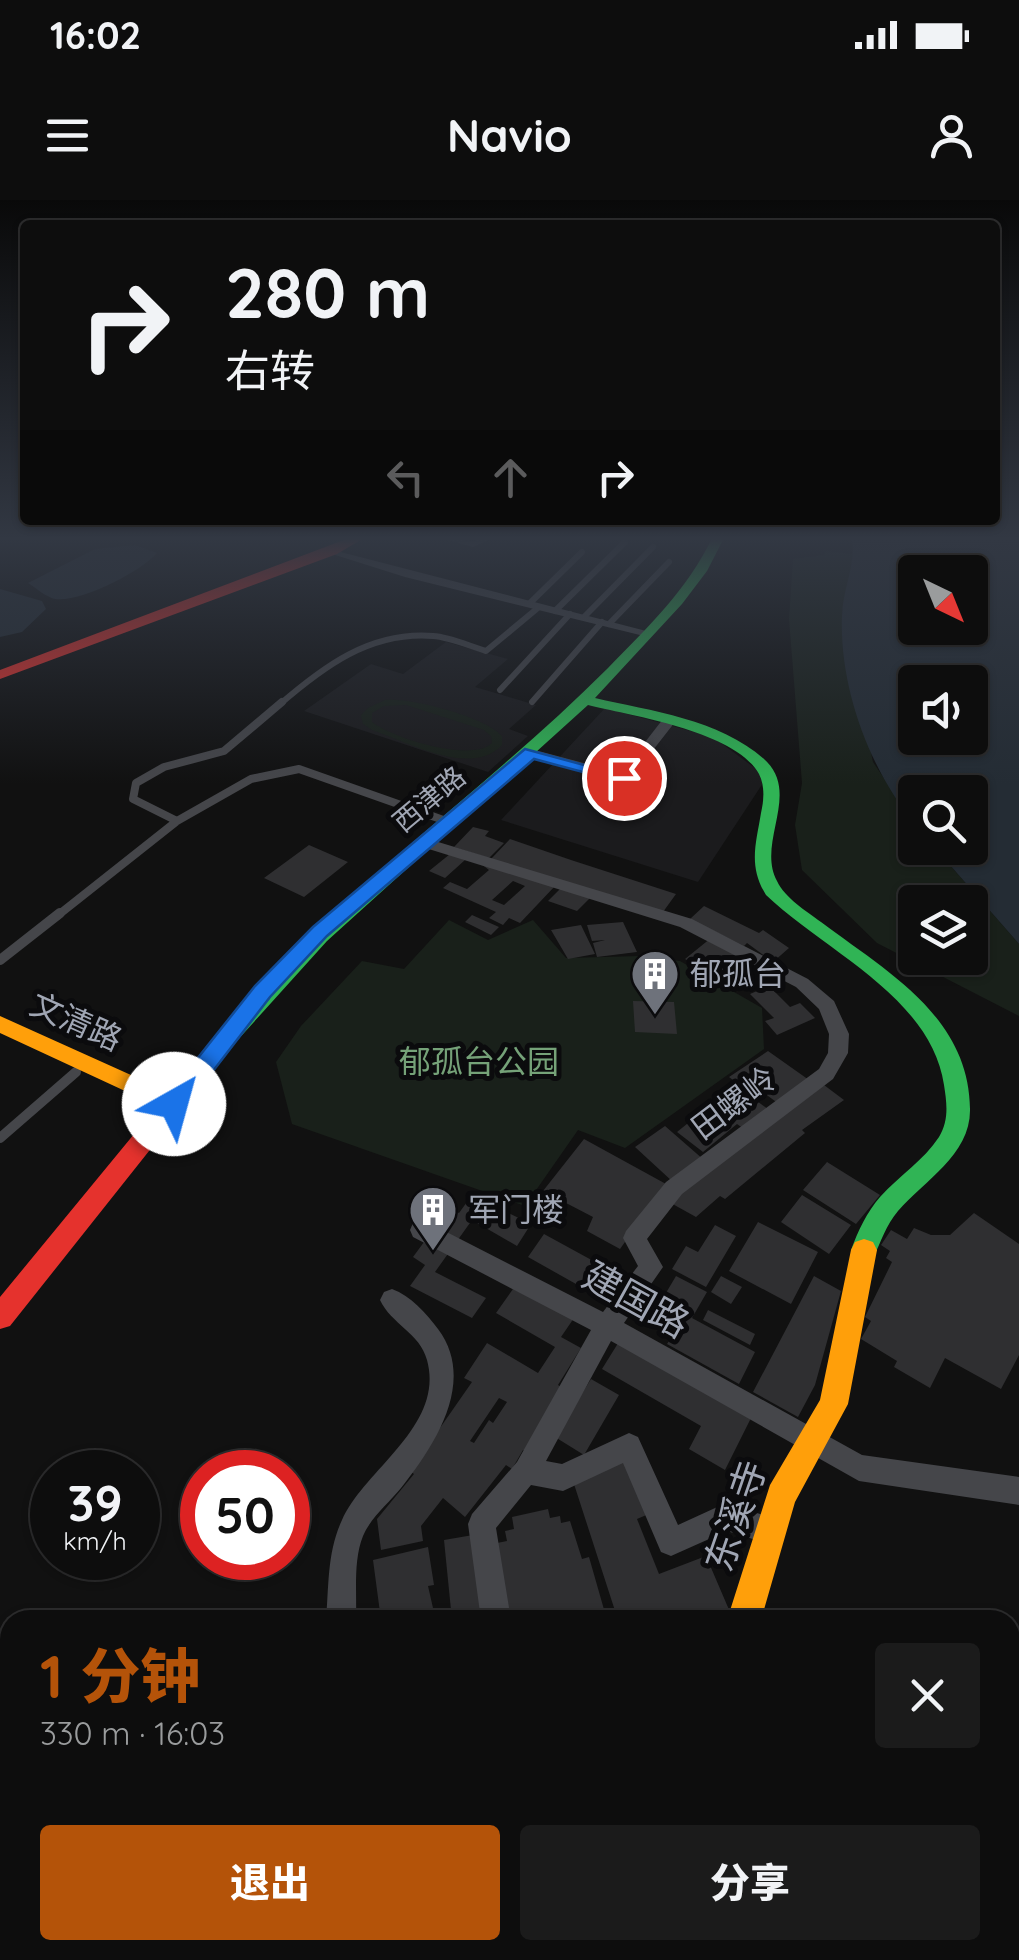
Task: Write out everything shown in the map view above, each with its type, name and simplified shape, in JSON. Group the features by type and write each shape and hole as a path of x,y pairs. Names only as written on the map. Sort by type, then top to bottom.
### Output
{"main road":[{"path":"0,675 147,620"},
{"name":"西津路","path":"0,1317 263,992 320,931 531,753 660,620"},
{"path":"586,700 668,722"},
{"name":"东溪寺","path":"668,722 716,734 769,774 773,785 762,855 770,887 786,906 914,1002 944,1044 958,1092 958,1122 948,1145 887,1206 871,1229 862,1257 834,1404 781,1496 747,1610"},
{"name":"文清路","path":"0,1024 174,1104"},
{"name":"文清路","path":"0,1039 76,1072 174,1104"}],"street":[{"path":"593,620 648,634"},
{"path":"602,806 668,722"},
{"path":"531,753 624,778"},
{"name":"田螺岭","path":"425,843 686,922 802,982 827,1006 840,1034 838,1052 826,1074 674,1188 634,1238 652,1267 606,1326 526,1472 482,1524 495,1610"},
{"name":"建国路","path":"422,1230 606,1326 859,1468 1019,1491"},
{"path":"342,1610 346,1551 352,1530 428,1426 441,1392 441,1357 433,1340 415,1316 392,1300"},
{"path":"526,1472 562,1478 629,1446 671,1542 726,1517 772,1531"}],"lane":[{"path":"177,821 133,799 136,783 164,767 224,751 309,679 352,650 376,642 433,636 486,651 518,620"},
{"path":"500,690 564,620"},
{"path":"532,702 609,620"},
{"path":"0,960 177,821 251,779 299,769 448,822"},
{"path":"0,1138 76,1072"}],"shaded area":[{"path":"0,620 34,620 22,632 0,637"},
{"path":"843,620 898,620 898,645 988,645 988,620 1019,620 1019,944 988,909 988,885 967,885 950,865 988,865 988,775 898,775 898,800 860,726 846,670"},
{"path":"446,642 508,659 475,687 536,705 509,729 528,736 488,772 304,711 371,664 403,674"},
{"path":"605,708 713,737 767,777 698,882 501,820"}],"green space":[{"path":"789,620 843,620 873,762 898,799 898,865 950,865 967,885 898,885 898,954 877,943 802,870 795,825 802,783"},
{"path":"385,700 397,700 447,710 493,729 502,736 502,745 474,758 439,754 372,730 363,724 361,715","holes":["406,705 484,730 492,743 482,748 451,749 413,741 382,728 372,722 372,713 384,706"]},
{"path":"988,909 1019,944 1019,1016 939,975 988,975"},
{"name":"郁孤台公园","path":"449,920 488,940 533,920 566,958 640,956 680,961 762,1008 764,1049 625,1148 578,1130 525,1206 292,1124 276,1062 301,1026 362,961 404,969"}],"building":[{"path":"473,827 489,831 485,836 504,843 489,858 454,847"},
{"path":"510,839 676,894 663,912 491,859"},
{"path":"309,845 348,862 304,897 264,878"},
{"path":"450,854 465,860 445,878 429,871"},
{"path":"480,863 555,886 520,923 509,918 503,925 489,918 496,912 443,888 450,882 467,889 489,870","holes":["513,881 525,886 504,905 492,900"]},
{"path":"564,885 594,894 577,911 548,901"},
{"path":"704,906 759,933 763,930 789,948 773,962 747,943 744,946 690,919"},
{"path":"472,915 499,927 491,935 465,922"},
{"path":"623,922 637,952 597,957 593,943 605,940 592,941 587,925"},
{"path":"581,925 595,954 568,959 551,930"},
{"path":"711,938 764,968 739,990 685,959"},
{"path":"769,986 790,1007 800,1003 815,1018 777,1035 765,1021 774,1018 750,994"},
{"name":"郁孤台","path":"633,1001 674,1002 677,1034 635,1032"},
{"path":"768,1051 809,1080 779,1104 764,1093 757,1099 729,1077"},
{"path":"735,1085 772,1112 747,1131 737,1124 703,1152 677,1132"},
{"path":"824,1085 844,1100 802,1130 805,1133 725,1199 720,1196 696,1217 669,1202"},
{"path":"665,1126 704,1160 673,1182 635,1147"},
{"path":"584,1139 666,1184 620,1249 587,1231 593,1217 543,1191"},
{"path":"827,1162 880,1195 856,1224 803,1190"},
{"name":"军门楼","path":"472,1195 531,1224 517,1246 472,1220 435,1272 486,1298 472,1318 410,1286 425,1265 413,1257 449,1208 459,1213"},
{"path":"802,1195 851,1225 829,1254 781,1222"},
{"path":"974,1213 1019,1244 1019,1355 1001,1389 945,1358 930,1388 894,1367 897,1361 861,1339 871,1321 865,1317 892,1262 886,1258 890,1251 881,1245 891,1230 907,1239 914,1228 931,1235 950,1235"},
{"path":"758,1222 818,1252 791,1304 729,1271"},
{"path":"715,1225 736,1236 706,1287 672,1269 686,1246 698,1252"},
{"path":"544,1234 608,1269 592,1293 528,1257"},
{"path":"676,1276 707,1292 692,1318 755,1352 739,1384 667,1344 671,1338 647,1325"},
{"path":"721,1276 742,1287 731,1304 711,1292"},
{"path":"814,1276 841,1291 815,1385 798,1417 753,1392"},
{"path":"513,1289 574,1318 561,1337 581,1348 558,1385 569,1392 529,1452 523,1450 512,1469 506,1465 465,1517 443,1498 421,1526 423,1541 381,1550 377,1519 414,1474 410,1471 472,1382 464,1378 487,1343 538,1373 555,1347 496,1313","holes":["499,1398 507,1402 493,1423 489,1420 474,1443 470,1441"]},
{"path":"708,1310 755,1334 750,1345 703,1320"},
{"path":"620,1340 752,1416 725,1470 689,1449 701,1426 602,1369"},
{"path":"591,1379 619,1395 584,1455 555,1437"},
{"path":"628,1458 651,1513 637,1519 659,1574 706,1556 729,1610 615,1610 573,1481"},
{"path":"548,1509 550,1518 560,1516 561,1523 570,1521 582,1559 589,1557 604,1610 502,1610 492,1544 507,1541 505,1531 514,1529 512,1517"},
{"path":"479,1534 490,1610 451,1610 444,1540"},
{"path":"428,1547 434,1585 428,1586 433,1608 380,1610 373,1560"}],"traffic: fast":[{"path":"226,1038 320,937 527,754 660,620"},
{"path":"586,700 704,732 727,741 763,767 772,796 762,862 773,891 801,917 890,982 917,1006 938,1034 953,1067 959,1108 957,1123 944,1149 885,1209 864,1250"}],"traffic: slow":[{"path":"0,1024 174,1104"},
{"path":"747,1610 781,1496 834,1404 864,1250"}],"traffic: jam":[{"path":"0,675 147,620"},
{"path":"0,1317 226,1038"}],"place":[{"name":"郁孤台","path":"655,1016"},
{"name":"军门楼","path":"433,1252"}],"route":[{"path":"174,1104 263,992 320,931 531,753 624,778"}]}
